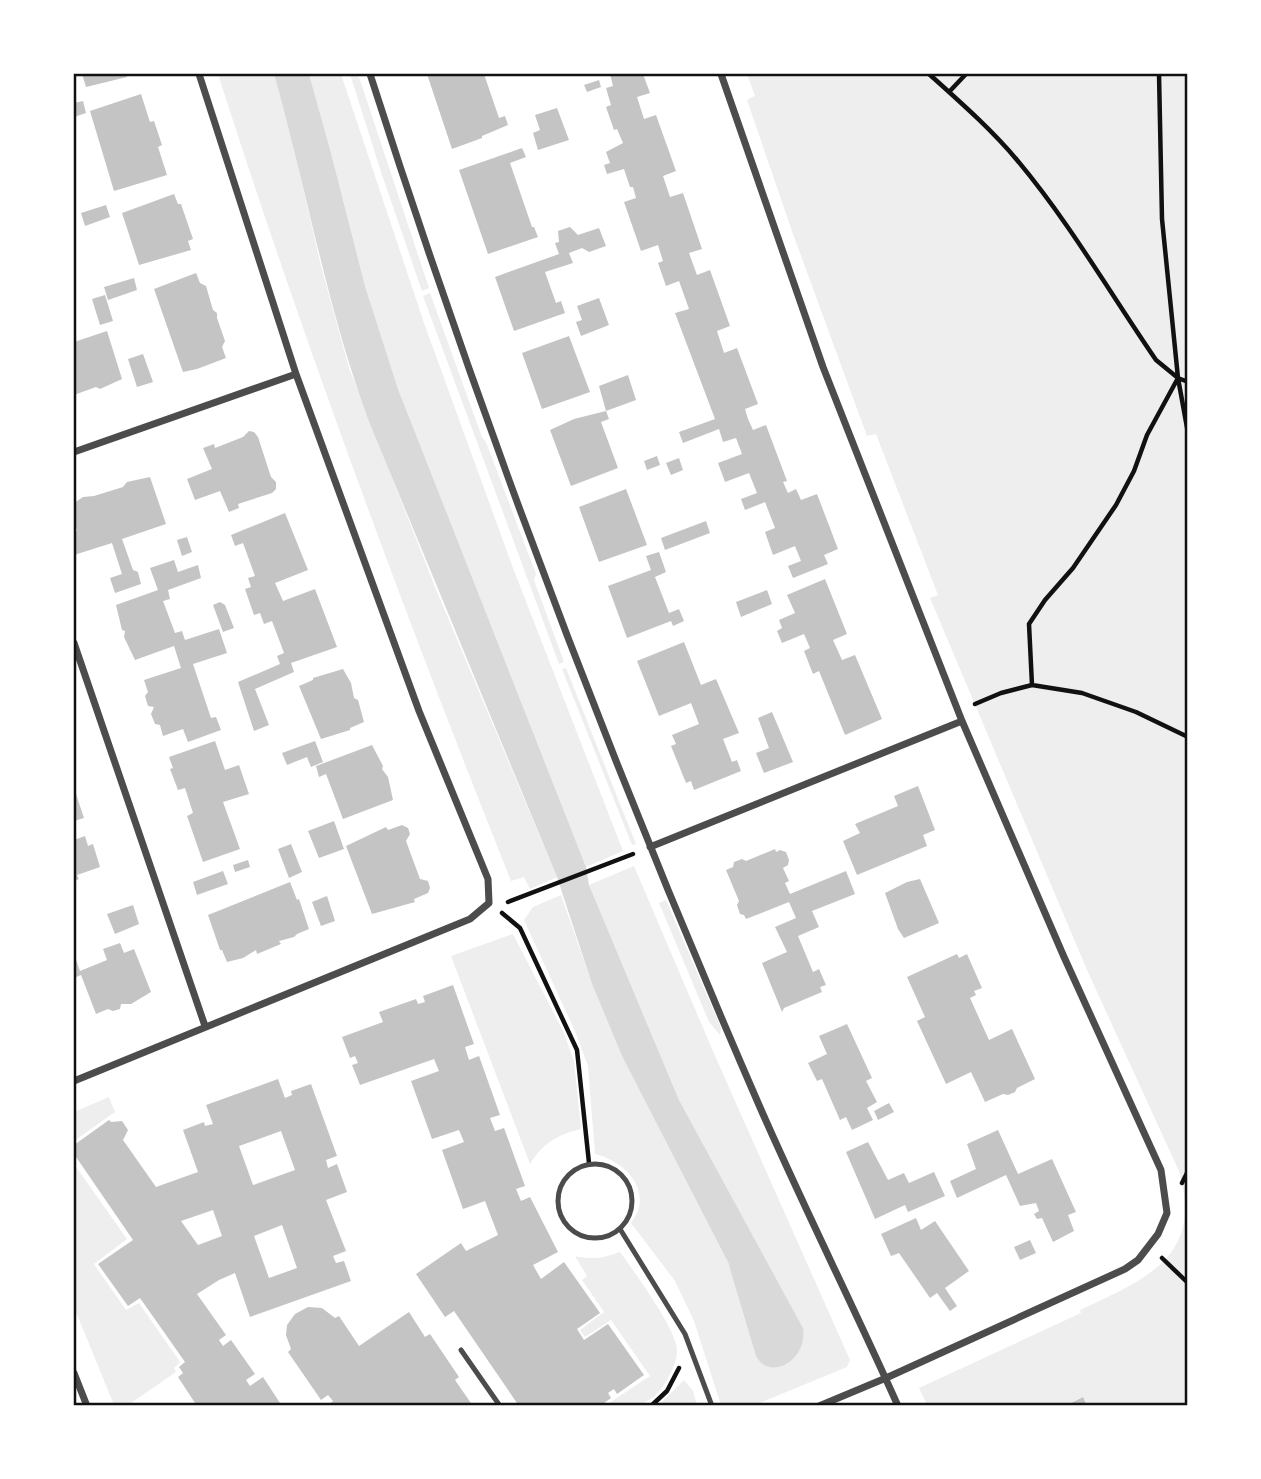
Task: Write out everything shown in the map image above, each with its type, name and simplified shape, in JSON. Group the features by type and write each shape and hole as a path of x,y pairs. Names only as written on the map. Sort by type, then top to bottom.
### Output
{"street":[{"path":"74,1081 470,919 489,902 488,879 419,710 296,374 199,74"},
{"path":"370,74 456,337 560,618 650,847 760,1107 898,1405"},
{"path":"721,74 823,367 962,721 1064,957 1161,1170 1167,1213 1158,1234 1138,1260 1125,1269 886,1378 819,1405"},
{"path":"74,452 296,374"},
{"path":"74,643 205,1026"},
{"path":"650,847 962,721"},
{"path":"74,1373 87,1405"}],"lane":[{"path":"589,1163 611,1167 623,1176 631,1189 629,1217 620,1229 607,1237 579,1235 567,1226 559,1213 557,1199 561,1184 570,1173 589,1163"},
{"path":"620,1229 685,1334 712,1405"},
{"path":"461,1350 500,1405"}],"path":[{"path":"929,74 1017,160 1053,206 1156,360 1178,378 1188,382"},
{"path":"949,92 965,74"},
{"path":"1159,74 1162,219 1178,378 1188,433"},
{"path":"1032,685 1029,624 1045,600 1073,568 1116,505 1134,471 1147,435 1178,378"},
{"path":"962,721 974,704 1032,685 1082,693 1136,712 1188,737"},
{"path":"489,902 508,902 650,847"},
{"path":"489,902 520,928 577,1050 589,1163"},
{"path":"1149,1245 1188,1283"},
{"path":"651,1405 667,1391 690,1346"}],"shaded area":[{"path":"218,74 274,74 349,368 435,587 557,877 530,889 524,877 511,881 433,681 321,379"},
{"path":"274,74 309,74 365,286 398,389 586,867 589,885 679,1100 803,1328 800,1350 787,1364 770,1367 762,1364 756,1356 728,1262 622,1056 592,984 557,877 370,424 329,294"},
{"path":"309,74 341,74 424,323 513,568 623,851 586,867 398,389 365,286"},
{"path":"350,74 358,74 429,288 422,291 381,172"},
{"path":"747,74 1187,74 1187,1405 1087,1405 1082,1397 1065,1406 927,1405 919,1388 1081,1313 1080,1310 1147,1275 1177,1244 1184,1223 1185,1199 1178,1169 1087,970 930,598 938,595 876,434 867,436 793,234 747,100 755,96"},
{"path":"430,293 482,437 536,574 534,580 564,662 559,664 423,296"},
{"path":"566,668 636,844 632,845 562,669"},
{"path":"634,866 850,1360 847,1367 755,1405 721,1405 694,1321 675,1281 631,1223 636,1215 640,1197 634,1180 621,1166 595,1154 588,1066 575,1031 524,920 533,907 561,895 592,984 622,1056 721,1243 740,1297 756,1356 803,1328 679,1100 589,885"},
{"path":"666,900 721,1028 720,1035 709,1022 659,903"},
{"path":"513,934 563,1031 574,1061 581,1129 551,1141 530,1164 451,956"},
{"path":"109,1097 115,1112 74,1141 74,1112"},
{"path":"74,1164 127,1239 94,1264 126,1310 139,1303 180,1362 174,1368 176,1372 131,1403 132,1405 114,1405 74,1307"},
{"path":"620,1252 670,1329 677,1354 669,1377 655,1396 633,1405 606,1405 650,1376 611,1320 585,1337 580,1330 604,1312 582,1280 587,1276 575,1256 598,1258"},
{"path":"684,1380 693,1391 697,1405 659,1405"}],"building":[{"path":"82,74 127,74 127,77 86,87"},
{"path":"427,74 484,74 499,118 505,116 508,125 452,149"},
{"path":"610,74 643,74 650,93 637,97 644,119 656,115 676,171 663,176 670,197 683,193 702,249 689,253 697,275 710,270 730,326 717,331 724,353 737,348 758,404 745,409 748,419 753,430 766,425 787,481 783,482 788,493 796,489 801,500 817,494 838,549 824,555 828,564 793,578 788,566 801,561 795,546 773,555 765,532 775,528 765,502 745,510 741,499 757,493 749,473 725,482 718,463 742,454 736,438 723,442 719,429 683,443 679,432 715,419 675,313 689,309 679,281 666,286 658,263 663,261 658,245 641,251 624,202 636,198 633,187 630,187 624,169 607,174 604,165 610,163 606,152 623,143 617,129 614,130 606,107 611,105 606,88 613,86"},
{"path":"599,80 601,87 587,92 584,85"},
{"path":"141,94 150,122 154,121 162,145 158,147 167,175 114,191 90,111"},
{"path":"83,101 86,113 74,117 74,103"},
{"path":"557,108 569,140 538,150 533,133 540,130 535,115"},
{"path":"522,148 526,157 510,163 538,237 488,254 459,170"},
{"path":"174,194 178,204 181,204 193,239 188,241 191,250 139,265 122,213"},
{"path":"106,205 110,217 85,226 81,213"},
{"path":"570,227 578,235 599,228 606,246 589,252 582,248 569,253 573,263 545,272 556,303 561,301 565,313 514,331 495,277 559,254 555,243 559,242 558,231"},
{"path":"196,273 200,283 206,286 213,310 217,313 225,341 222,347 226,358 183,372 154,289"},
{"path":"134,278 137,290 108,300 104,287"},
{"path":"105,295 113,321 100,325 92,299"},
{"path":"599,298 609,325 581,336 576,322 582,320 577,306"},
{"path":"107,331 122,379 100,389 96,387 74,395 74,342"},
{"path":"569,336 590,392 542,409 522,353"},
{"path":"143,354 153,382 137,387 128,359"},
{"path":"628,375 636,400 606,411 599,386"},
{"path":"606,411 609,419 601,422 618,468 571,486 550,430 574,419"},
{"path":"249,431 258,437 271,477 276,482 276,489 272,493 238,504 239,508 229,512 220,491 195,500 187,479 212,469 203,448 214,444 215,448 243,437"},
{"path":"657,456 660,465 647,470 644,461"},
{"path":"679,458 683,470 671,475 666,463"},
{"path":"150,477 166,524 122,539 141,584 115,593 110,578 122,574 112,543 74,555 74,532 77,531 74,503 83,497 94,496 123,487 127,482"},
{"path":"626,489 647,545 599,562 579,507"},
{"path":"285,513 308,570 275,583 283,601 315,589 337,647 291,663 294,672 255,689 269,725 254,731 238,682 280,664 277,656 284,653 272,621 264,624 260,613 254,615 245,589 251,587 248,578 255,576 243,543 235,546 231,535"},
{"path":"706,521 710,533 665,550 661,538"},
{"path":"187,537 192,552 182,556 177,540"},
{"path":"659,552 666,572 655,577 669,613 679,609 684,621 673,626 671,621 627,638 608,586 651,570 646,556"},
{"path":"174,560 178,572 198,565 201,578 168,590 170,599 163,601 175,633 182,631 185,640 219,629 227,653 193,664 211,718 216,717 221,730 188,742 183,729 163,736 160,725 155,724 151,714 154,707 148,706 145,696 148,692 144,680 181,668 174,646 135,660 124,637 125,631 122,630 116,605 158,590 150,568"},
{"path":"825,579 847,634 833,640 842,660 855,655 882,719 845,735 819,671 813,674 804,651 810,648 804,634 782,643 777,631 782,628 779,620 795,613 787,595"},
{"path":"767,590 772,604 741,617 736,602"},
{"path":"220,602 225,605 234,628 223,632 213,605"},
{"path":"684,642 701,685 716,679 739,733 723,739 732,762 737,760 741,771 694,790 691,781 686,783 671,746 676,744 672,735 699,724 691,703 659,716 637,661"},
{"path":"343,669 351,683 354,698 358,700 364,722 350,730 321,739 299,686 313,678"},
{"path":"772,712 793,762 764,773 756,753 769,748 758,718"},
{"path":"215,741 225,770 239,765 249,794 223,802 240,849 203,862 187,816 193,813 185,788 178,790 170,769 173,768 169,757"},
{"path":"315,741 323,762 311,767 307,757 287,765 282,753"},
{"path":"372,745 388,777 393,800 343,819 326,774 319,777 316,766"},
{"path":"918,786 935,830 923,835 927,846 857,875 843,841 860,833 855,824 898,806 894,796"},
{"path":"74,788 84,818 74,821"},
{"path":"334,821 344,849 319,858 308,831"},
{"path":"402,825 408,828 410,834 406,841 420,879 428,881 430,888 428,893 414,899 415,902 372,914 346,846 386,827 388,830"},
{"path":"85,836 88,846 93,844 100,867 77,875 79,879 74,881 74,840"},
{"path":"291,844 302,872 289,878 278,849"},
{"path":"775,849 776,852 786,852 789,860 788,865 783,868 789,881 785,883 790,894 846,871 855,894 812,911 819,927 798,936 813,972 819,969 826,985 820,987 822,992 784,1008 782,1012 762,963 787,952 775,927 796,918 789,902 746,919 740,914 737,905 739,901 726,870 733,867 734,862 742,859 746,861"},
{"path":"248,860 250,867 235,872 233,865"},
{"path":"223,871 228,884 197,895 193,882"},
{"path":"920,879 939,923 904,938 885,893"},
{"path":"290,882 309,929 279,941 281,944 257,954 256,950 243,958 227,962 208,915"},
{"path":"327,896 335,921 321,926 312,902"},
{"path":"133,905 139,924 115,934 107,914"},
{"path":"120,943 124,953 134,949 151,992 131,1004 121,1004 120,1009 108,1009 96,1014 81,975 74,978 74,954 80,971 107,960 103,949"},
{"path":"957,954 959,958 967,954 982,988 974,991 976,995 970,998 989,1040 1012,1029 1035,1079 1017,1088 1015,1092 985,1102 971,1072 946,1084 917,1021 925,1017 907,977"},
{"path":"453,985 474,1044 465,1047 469,1060 479,1056 500,1115 490,1118 495,1131 504,1128 525,1186 516,1189 521,1201 530,1197 558,1252 533,1265 541,1279 564,1262 600,1313 577,1329 584,1340 608,1324 644,1375 617,1394 614,1389 608,1393 611,1398 600,1406 519,1406 454,1311 445,1317 416,1274 461,1243 466,1251 498,1235 485,1201 463,1209 442,1150 464,1142 459,1130 432,1139 411,1081 439,1071 434,1059 360,1085 352,1065 358,1063 355,1056 350,1058 342,1037 383,1022 379,1012 416,999 418,1004 425,1002 423,996"},
{"path":"847,1024 872,1078 866,1081 877,1102 867,1108 873,1120 852,1130 846,1117 840,1120 822,1079 817,1081 808,1063 827,1054 819,1036"},
{"path":"278,1079 285,1098 292,1095 291,1091 311,1084 337,1156 326,1160 328,1168 337,1164 347,1192 326,1200 346,1251 333,1256 336,1263 344,1261 351,1281 250,1317 235,1273 197,1294 226,1335 219,1340 223,1346 231,1340 255,1374 246,1380 250,1386 263,1377 282,1406 197,1406 178,1377 183,1373 179,1367 185,1362 140,1298 128,1306 98,1264 133,1240 74,1154 74,1145 109,1120 122,1121 128,1130 123,1140 156,1187 198,1172 183,1130 204,1122 205,1126 213,1124 206,1105","holes":["281,1131 295,1170 253,1185 239,1146","213,1210 222,1236 198,1245 181,1221","282,1225 297,1268 269,1278 254,1236"]},
{"path":"889,1103 894,1112 878,1120 874,1111"},
{"path":"998,1130 1018,1174 1052,1159 1076,1212 1068,1215 1074,1231 1053,1242 1042,1218 1037,1219 1034,1214 1039,1211 1036,1203 1020,1206 1006,1175 957,1198 950,1181 976,1169 967,1144"},
{"path":"868,1142 888,1180 904,1173 909,1183 934,1172 945,1196 908,1212 905,1205 875,1219 846,1152"},
{"path":"916,1218 921,1230 935,1221 969,1271 945,1288 957,1306 950,1311 937,1293 930,1298 899,1253 891,1256 881,1234"},
{"path":"1030,1240 1036,1253 1020,1260 1014,1247"},
{"path":"308,1307 322,1308 335,1318 339,1316 359,1346 409,1312 425,1337 430,1334 459,1377 455,1380 473,1406 327,1406 333,1401 328,1395 321,1400 288,1352 291,1349 286,1335 287,1325 295,1314"},
{"path":"1083,1397 1087,1406 1065,1406"}]}
